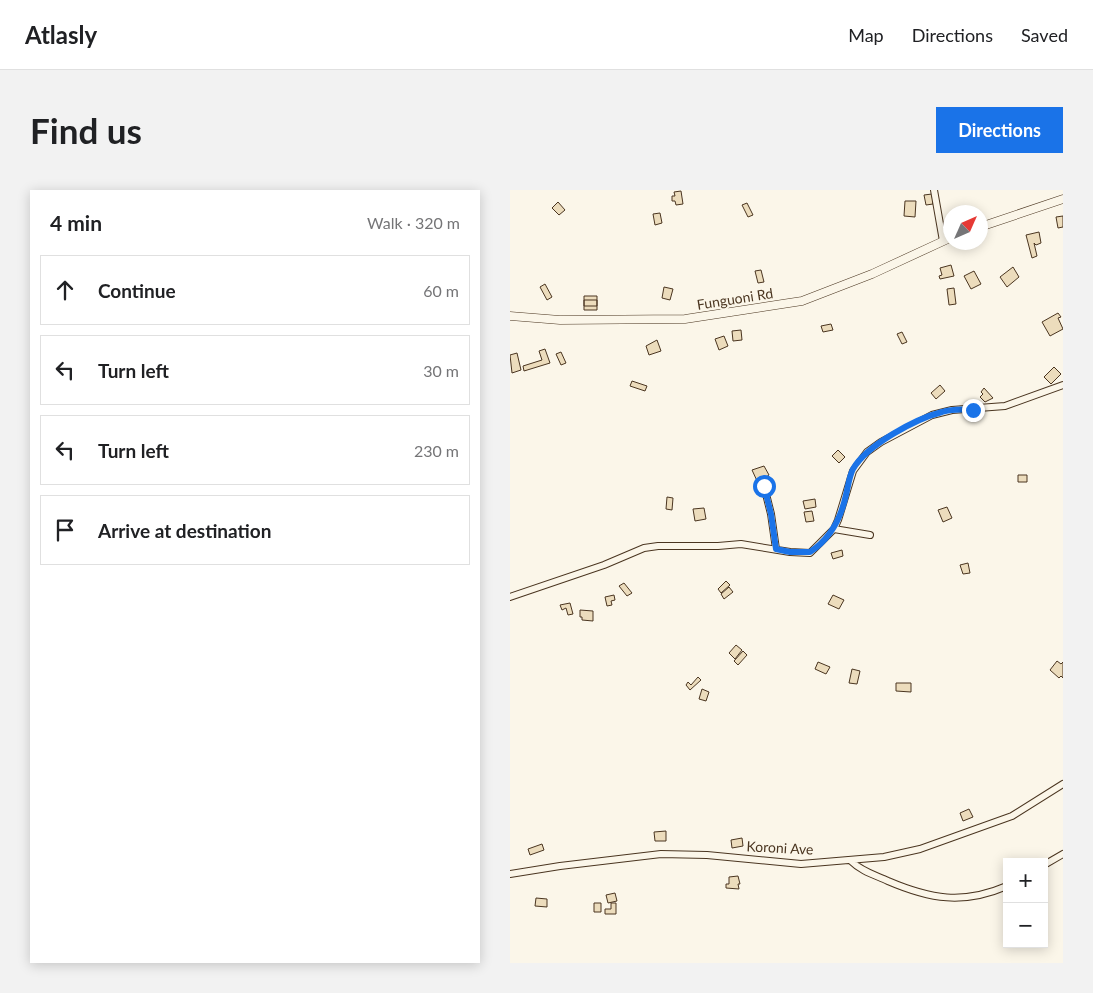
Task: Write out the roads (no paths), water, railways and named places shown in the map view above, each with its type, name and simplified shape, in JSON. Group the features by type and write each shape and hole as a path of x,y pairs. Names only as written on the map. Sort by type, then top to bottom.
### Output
{"street":[{"path":"934,190 943,224"},
{"path":"988,224 1063,200"},
{"name":"Funguoni Rd","path":"510,316 560,320 685,319 802,301 872,274 943,241"},
{"path":"510,597 604,565 644,548 741,544 790,552 810,552 834,529 841,513 852,471 867,452 881,442 932,415 952,410 973,410 1005,406 1063,385"},
{"path":"764,486 771,514 776,549"},
{"path":"834,529 870,535"},
{"name":"Koroni Ave","path":"510,874 661,854 707,855 801,864 851,861 900,854 920,849 1012,816 1063,784"},
{"path":"1048,863 1063,854"},
{"path":"851,861 863,870 900,886 936,897 978,896 1003,887"}]}
